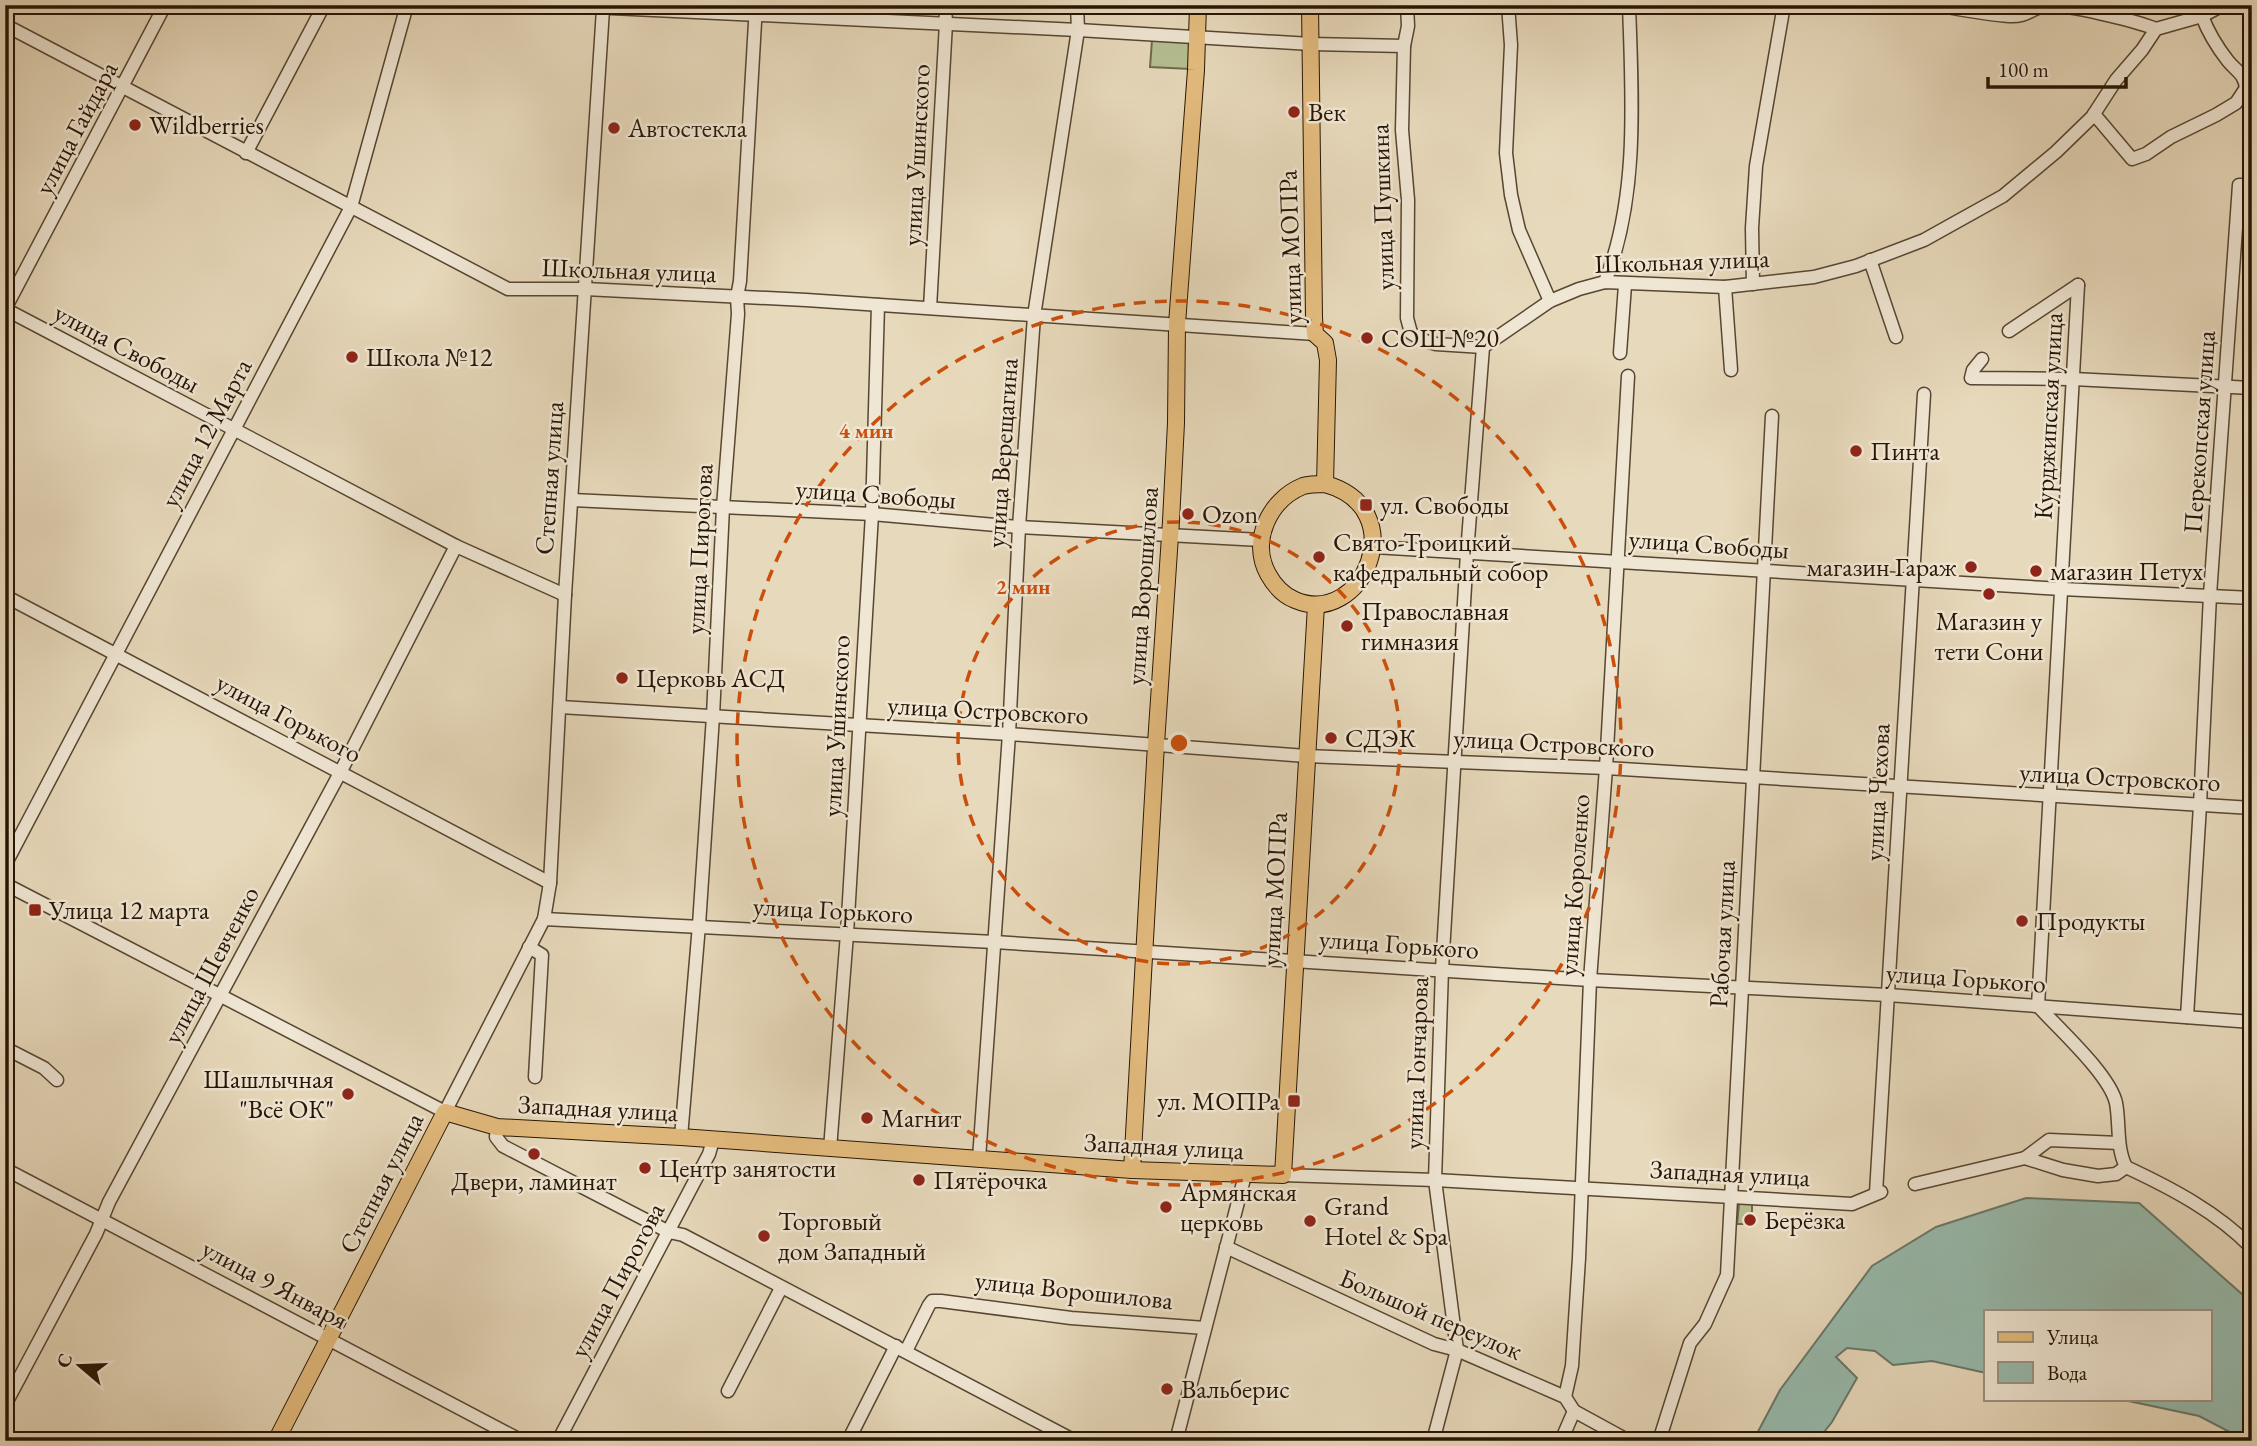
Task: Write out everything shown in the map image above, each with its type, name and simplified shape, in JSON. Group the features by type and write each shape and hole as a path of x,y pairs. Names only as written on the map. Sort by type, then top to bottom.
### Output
{"main road":[{"name":"улица Ворошилова","path":"1132,1170 1176,422 1177,324 1198,37 1198,5"},
{"name":"улица МОПРа","path":"1310,5 1315,334 1325,343 1328,360 1325,484"},
{"path":"1325,484 1354,497 1373,530 1374,547 1359,581 1347,594 1332,603 1303,604 1278,588 1265,569 1261,556 1261,540 1269,516 1280,502 1306,485 1325,484"},
{"name":"улица МОПРа","path":"1283,1175 1316,605"},
{"name":"Западная улица","path":"444,1112 497,1127 681,1137 1132,1170 1283,1175"},
{"name":"Степная улица","path":"276,1441 444,1112"}],"street":[{"name":"улица Гайдара","path":"5,309 165,5"},
{"path":"246,153 324,5"},
{"name":"улица 12 Марта","path":"5,865 351,207 407,5"},
{"path":"548,5 603,9 756,10 1311,44 1404,46"},
{"name":"улица Ушинского","path":"930,308 945,5"},
{"name":"улица Верещагина","path":"979,1159 1009,734 1019,527 1034,316 1078,30 1077,5"},
{"name":"улица Пушкина","path":"1408,5 1402,130 1408,200 1407,318 1411,333 1422,341 1483,348"},
{"path":"1508,5 1511,45 1506,153 1511,195 1519,230 1550,301"},
{"path":"1605,282 1616,256 1627,193 1631,82 1629,5"},
{"path":"1753,284 1752,228 1756,166 1784,5"},
{"path":"1935,5 2010,16 2027,15 2045,6 2061,7 2136,21 2156,29 2202,16 2223,5"},
{"name":"Степная улица","path":"444,1112 544,919 550,883 565,595 603,9"},
{"name":"улица Пирогова","path":"681,1137 713,716 723,507 738,314 756,10"},
{"path":"2094,114 2132,159 2146,154 2171,137 2236,103 2246,89 2245,80 2211,37 2202,16"},
{"name":"Школьная улица","path":"5,25 508,289 585,289 737,296 1315,334"},
{"name":"Школьная улица","path":"1483,348 1550,301 1605,282 1625,285 1725,287 1814,277 1924,240 2003,196 2056,152 2094,114 2116,80 2156,29"},
{"name":"Перекопская улица","path":"2187,1017 2210,595 2245,185"},
{"path":"1870,260 1896,337"},
{"path":"1620,353 1625,285"},
{"name":"Курджипская улица","path":"2009,331 2078,285 2038,1006"},
{"path":"1725,287 1731,370"},
{"name":"улица Ушинского","path":"831,1149 872,514 878,305"},
{"name":"улица Свободы","path":"5,309 456,546 565,595"},
{"name":"улица Гончарова","path":"1433,1441 1457,1350 1435,1180 1442,969 1467,552 1483,348"},
{"path":"1982,359 1973,370 1971,378 2073,379 2252,388"},
{"name":"улица Короленко","path":"1565,1397 1572,1366 1583,1189 1590,980 1628,376"},
{"name":"улица Чехова","path":"1879,1192 1888,995 1924,394"},
{"name":"Рабочая улица","path":"1659,1441 1690,1343 1705,1324 1727,1275 1772,416"},
{"name":"улица Свободы","path":"572,500 872,514 1019,527 1261,540"},
{"name":"улица Шевченко","path":"5,1405 341,771 456,546"},
{"name":"улица Свободы","path":"1374,547 2252,598"},
{"name":"улица Горького","path":"5,596 550,883"},
{"name":"улица Островского","path":"560,707 1009,734 1306,756 1605,768 2252,808"},
{"path":"5,884 444,1112"},
{"name":"улица Горького","path":"544,919 699,925 1590,980 1888,995 2252,1022"},
{"path":"529,947 542,955 535,1077"},
{"path":"2038,1006 2108,1083 2116,1102 2119,1143 2126,1167 2171,1188 2235,1231 2252,1248"},
{"path":"5,1048 44,1068 57,1080"},
{"path":"497,1127 496,1137 503,1146 669,1231 683,1235 1075,1441"},
{"name":"улица Пирогова","path":"558,1441 709,1154 713,1140"},
{"path":"1915,1184 2025,1158 2049,1140 2119,1143"},
{"path":"2025,1158 2063,1170 2098,1176 2116,1174 2126,1167"},
{"name":"улица 9 Января","path":"5,1169 522,1441"},
{"name":"улица Ворошилова","path":"1176,1441 1245,1175"},
{"name":"Западная улица","path":"1283,1175 1435,1180 1852,1204 1879,1192"},
{"name":"Большой переулок","path":"1226,1247 1434,1345 1457,1350 1565,1397"},
{"path":"728,1391 782,1288"},
{"name":"улица Ворошилова","path":"901,1349 932,1301 1071,1318 1205,1328"},
{"path":"848,1441 901,1349"},
{"path":"1565,1397 1574,1411 1629,1441"},
{"path":"1561,1441 1574,1411"}],"shaded area":[{"path":"1152,40 1191,42 1190,69 1150,67"},
{"path":"1739,1204 1752,1204 1752,1212 1744,1216 1743,1224 1737,1224"}],"water":[{"path":"2026,1198 2139,1203 2252,1303 2252,1441 2247,1441 2199,1416 2124,1400 2212,1400 2212,1310 1984,1310 1984,1373 1932,1361 1893,1365 1875,1351 1847,1348 1836,1357 1857,1378 1832,1422 1817,1441 1753,1441 1780,1390 1872,1266 1936,1227"}],"place":[{"name":"Век","path":"1294,112"},
{"name":"Wildberries","path":"135,125"},
{"name":"Автостекла","path":"614,128"},
{"name":"СОШ №20","path":"1367,338"},
{"name":"Школа №12","path":"352,357"},
{"name":"Пинта","path":"1856,451"},
{"name":"ул. Свободы","path":"1366,505"},
{"name":"Ozon","path":"1188,514"},
{"name":"Свято-Троицкий кафедральный собор","path":"1319,557"},
{"name":"магазин Гараж","path":"1971,567"},
{"name":"магазин Петух","path":"2036,571"},
{"name":"Магазин у тети Сони","path":"1989,594"},
{"name":"Православная гимназия","path":"1347,626"},
{"name":"Церковь АСД","path":"622,678"},
{"name":"СДЭК","path":"1331,738"},
{"name":"Улица 12 марта","path":"35,910"},
{"name":"Продукты","path":"2022,921"},
{"name":"Шашлычная \"Всё ОК\"","path":"348,1094"},
{"name":"ул. МОПРа","path":"1294,1101"},
{"name":"Магнит","path":"867,1118"},
{"name":"Двери, ламинат","path":"534,1154"},
{"name":"Центр занятости","path":"645,1168"},
{"name":"Пятёрочка","path":"919,1180"},
{"name":"Армянская церковь","path":"1166,1207"},
{"name":"Берёзка","path":"1750,1220"},
{"name":"Grand Hotel & Spa","path":"1310,1221"},
{"name":"Торговый дом Западный","path":"764,1236"},
{"name":"Вальберис","path":"1167,1389"}]}
